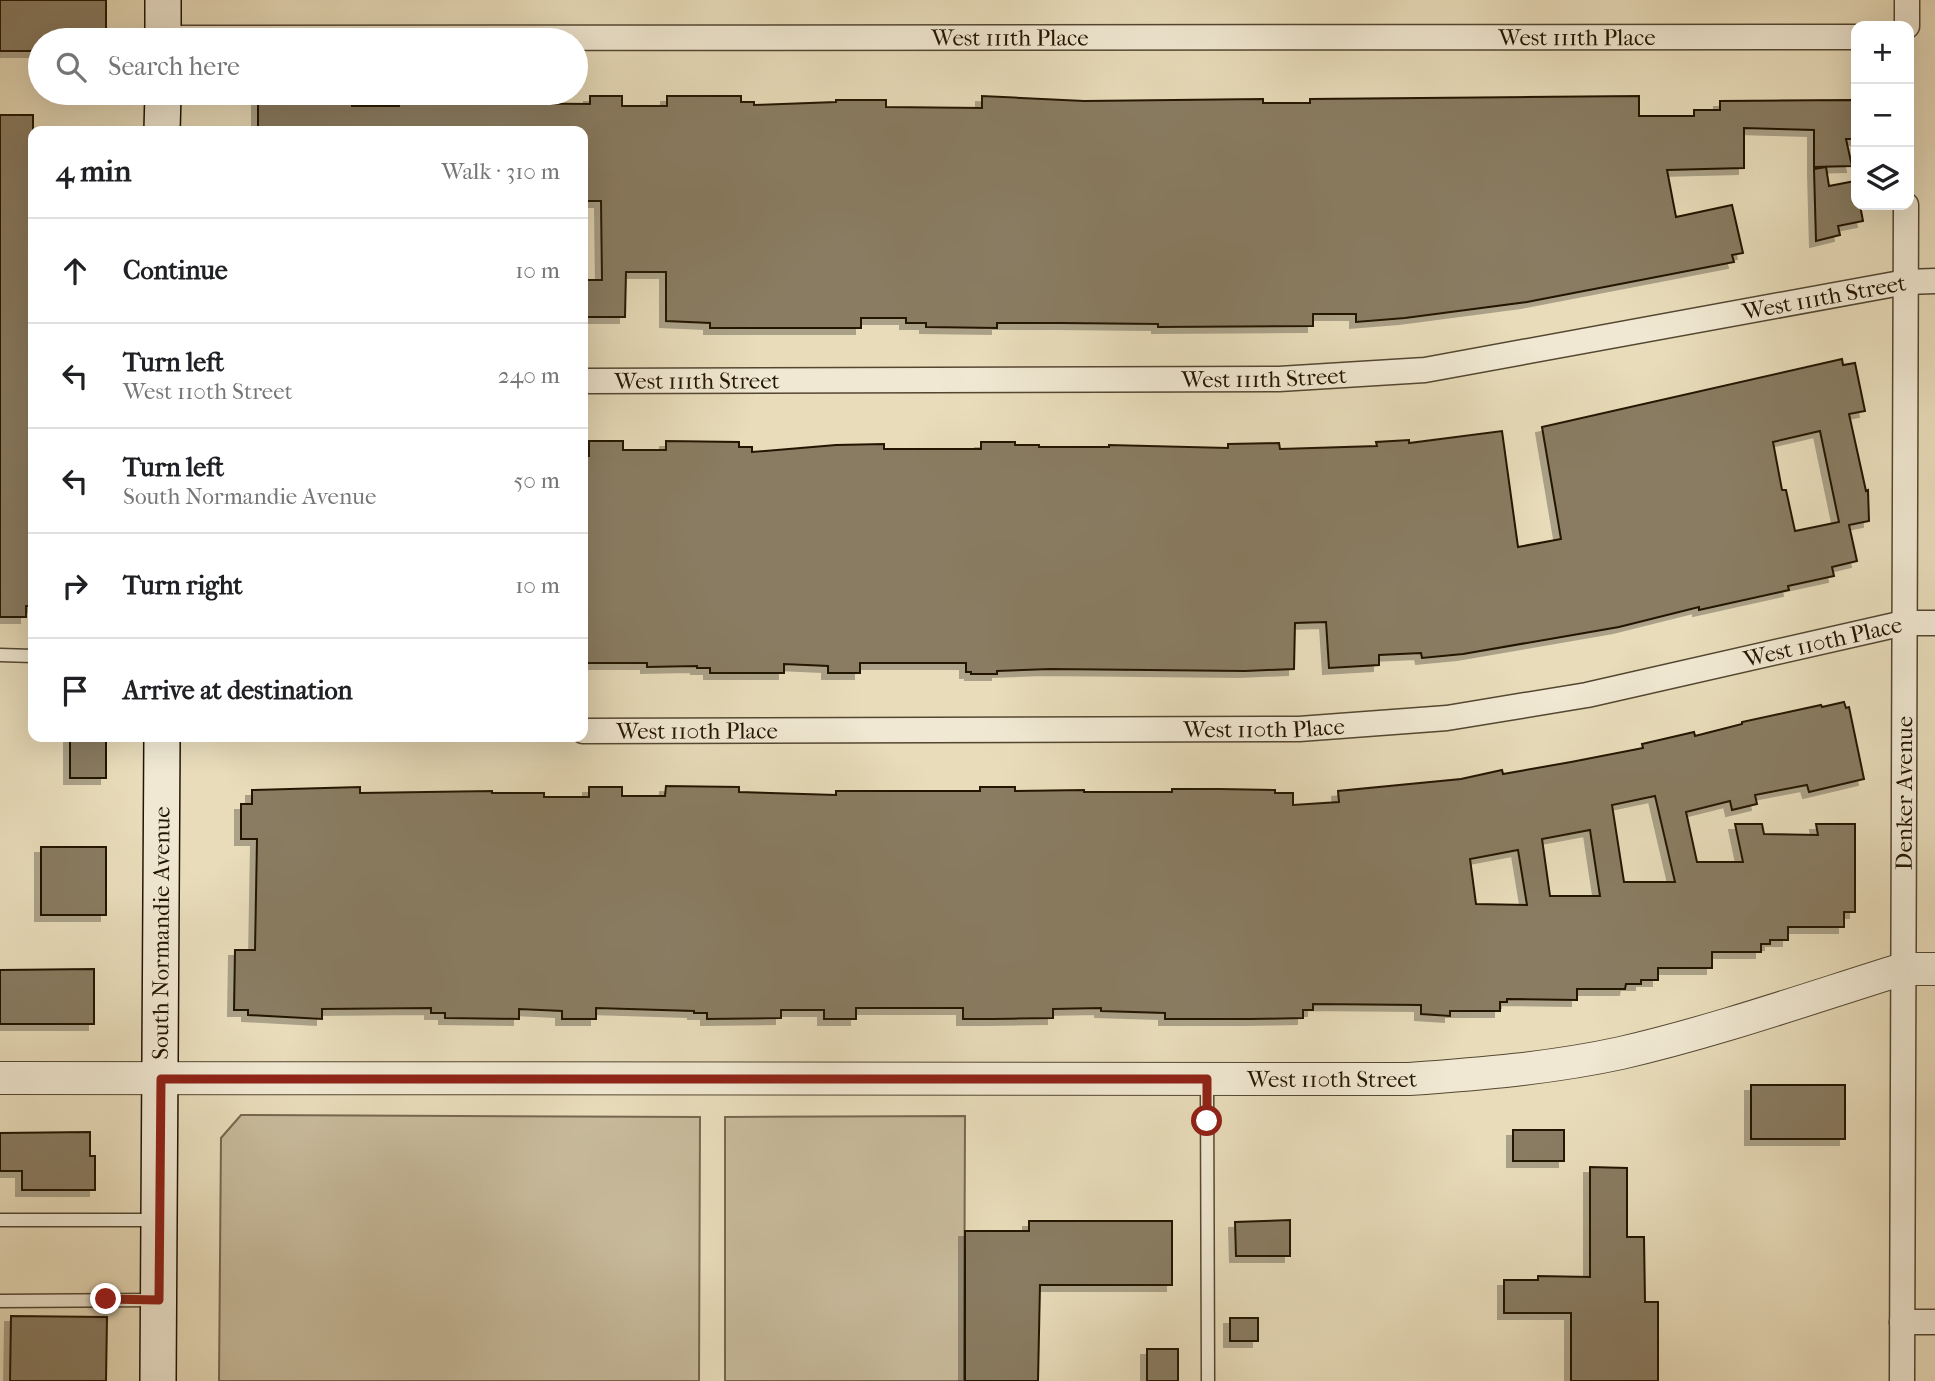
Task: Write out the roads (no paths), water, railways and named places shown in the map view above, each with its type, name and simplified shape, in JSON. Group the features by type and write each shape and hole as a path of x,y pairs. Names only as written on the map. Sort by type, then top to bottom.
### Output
{"main road":[{"path":"163,0 163,28"},
{"path":"162,126 163,105"},
{"name":"South Normandie Avenue","path":"159,1381 162,742"}],"street":[{"path":"1907,0 1907,21"},
{"name":"West 111th Place","path":"588,38 1851,37"},
{"name":"Denker Avenue","path":"1902,1381 1906,210"},
{"name":"West 111th Street","path":"588,381 1279,379 1425,370 1906,282 1935,281"},
{"name":"West 110th Place","path":"588,731 1299,729 1447,718 1587,695 1904,623 1935,623"},
{"name":"West 110th Street","path":"0,1078 1409,1079 1486,1074 1620,1053 1704,1031 1903,969 1935,969"},
{"path":"1902,1322 1935,1322"}],"lane":[{"path":"0,656 28,656"},
{"path":"1207,1079 1208,1381"},
{"path":"0,1220 160,1220"},
{"path":"0,1301 159,1300"}]}
